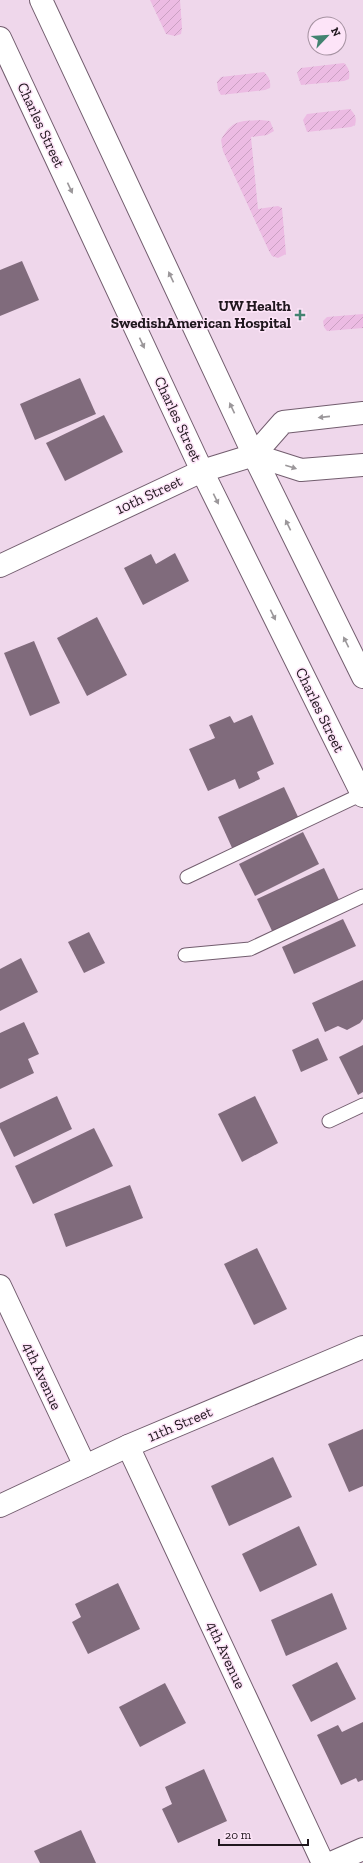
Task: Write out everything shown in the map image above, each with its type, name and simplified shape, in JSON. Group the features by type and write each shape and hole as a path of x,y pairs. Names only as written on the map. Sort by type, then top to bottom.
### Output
{"main road":[{"path":"42,0 254,455 363,676"},
{"name":"Charles Street","path":"0,38 202,471 362,795"},
{"path":"254,455 283,422 363,413"},
{"path":"254,455 301,470 363,465"},
{"name":"10th Street","path":"0,566 202,471 254,455"},
{"name":"4th Avenue","path":"0,1286 85,1466"},
{"name":"11th Street","path":"0,1506 128,1446 363,1346"},
{"name":"4th Avenue","path":"128,1446 323,1863"},
{"path":"332,1863 363,1849"}],"lane":[{"path":"187,877 362,795"},
{"path":"185,955 250,949 363,896"},
{"path":"329,1121 363,1105"}],"shaded area":[{"path":"150,0 180,0 181,34 175,36 166,34"},
{"path":"344,63 349,70 349,79 344,81 301,85 297,73 301,68"},
{"path":"264,72 270,81 270,88 265,90 221,95 218,90 217,82 221,77"},
{"path":"350,109 355,116 355,125 351,127 307,132 303,120 307,114"},
{"path":"242,121 270,121 274,131 267,135 251,137 258,209 278,206 282,208 286,254 278,258 272,256 269,251 223,151 221,140 225,133 237,123"},
{"path":"363,314 363,328 327,331 324,327 323,321 327,317"}],"building":[{"path":"22,261 39,300 0,316 0,270"},
{"path":"80,378 96,414 35,440 20,404"},
{"path":"104,415 123,452 65,481 46,443"},
{"path":"175,553 189,581 143,605 124,568 151,554 156,564"},
{"path":"97,617 127,675 87,696 57,638"},
{"path":"34,641 60,703 30,716 4,653"},
{"path":"252,715 274,764 257,772 260,779 239,789 235,779 208,791 189,749 215,738 209,725 230,716 234,723"},
{"path":"284,787 299,819 233,850 218,817"},
{"path":"303,832 319,864 255,896 239,864"},
{"path":"324,868 340,902 273,933 257,899"},
{"path":"343,919 356,946 294,974 282,947"},
{"path":"89,932 105,963 84,973 68,942"},
{"path":"21,958 38,992 0,1011 0,969"},
{"path":"363,980 363,1019 360,1023 347,1030 338,1026 325,1032 312,1003"},
{"path":"24,1022 39,1054 28,1059 34,1073 0,1089 0,1033"},
{"path":"318,1038 328,1060 301,1072 292,1050"},
{"path":"363,1045 363,1092 358,1095 339,1057"},
{"path":"57,1096 72,1129 14,1157 0,1128 0,1123"},
{"path":"255,1096 278,1143 242,1162 218,1114"},
{"path":"94,1128 113,1166 33,1204 15,1166"},
{"path":"130,1185 143,1218 66,1247 54,1214"},
{"path":"257,1248 287,1309 254,1325 224,1264"},
{"path":"363,1429 363,1486 349,1492 328,1444"},
{"path":"273,1457 292,1497 229,1526 211,1486"},
{"path":"299,1526 317,1565 260,1592 242,1554"},
{"path":"118,1583 140,1629 88,1654 72,1622 81,1617 75,1604"},
{"path":"332,1593 347,1629 286,1656 271,1620"},
{"path":"337,1662 356,1699 311,1722 292,1685"},
{"path":"165,1683 186,1723 140,1747 119,1707"},
{"path":"363,1722 363,1780 358,1782 356,1778 341,1785 317,1735 338,1725 342,1732"},
{"path":"204,1769 227,1821 178,1843 162,1809 172,1804 165,1787"},
{"path":"81,1830 96,1863 40,1863 34,1851"}],"place":[{"name":"UW Health SwedishAmerican Hospital","path":"300,315"}]}
